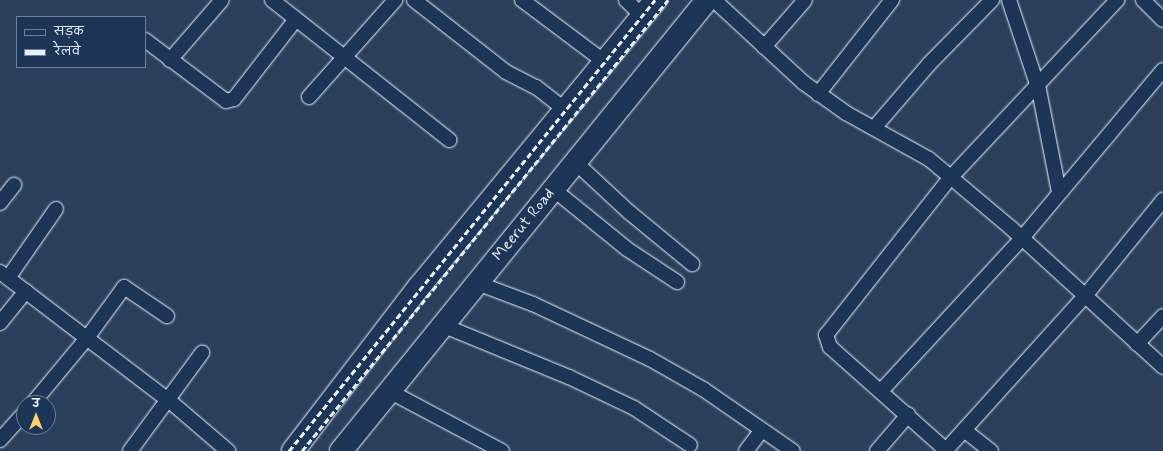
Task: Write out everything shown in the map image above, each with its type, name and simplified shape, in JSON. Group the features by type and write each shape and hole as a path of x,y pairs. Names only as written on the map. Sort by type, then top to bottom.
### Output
{"highway":[{"path":"293,451 419,287 656,0"},
{"name":"Meerut Road","path":"348,448 389,391 707,0"}],"street":[{"path":"170,60 222,0"},
{"path":"272,0 449,140"},
{"path":"309,97 395,0"},
{"path":"414,0 506,72 536,87 565,110"},
{"path":"522,0 606,62"},
{"path":"626,0 642,16"},
{"path":"714,0 764,47 818,94 874,128 918,152 951,177 1022,238 1163,367"},
{"path":"764,47 805,0"},
{"path":"818,94 892,0"},
{"path":"874,128 929,64 992,0"},
{"path":"1117,0 951,177 826,335 830,347 908,415 945,450 1084,296 1163,200"},
{"path":"1143,0 1163,20"},
{"path":"1011,1 1037,86 1059,192"},
{"path":"146,41 221,100 230,100 234,99 296,19"},
{"path":"881,391 1022,238 1059,192 1163,70"},
{"path":"575,162 629,212 692,264"},
{"path":"0,203 14,184"},
{"path":"553,190 627,249 677,282"},
{"path":"56,209 4,275 167,399 228,451"},
{"path":"477,284 533,304 650,359 703,389 793,451"},
{"path":"40,395 87,338 124,287 167,316"},
{"path":"0,323 26,291"},
{"path":"1137,344 1163,316"},
{"path":"442,325 569,377 634,408 690,445"},
{"path":"130,451 202,353"},
{"path":"389,391 502,451"},
{"path":"877,451 908,415"},
{"path":"0,440 16,422"},
{"path":"746,451 762,430"},
{"path":"964,430 991,451"}],"railway":[{"path":"289,451 655,0"},
{"path":"302,451 668,0"}]}
